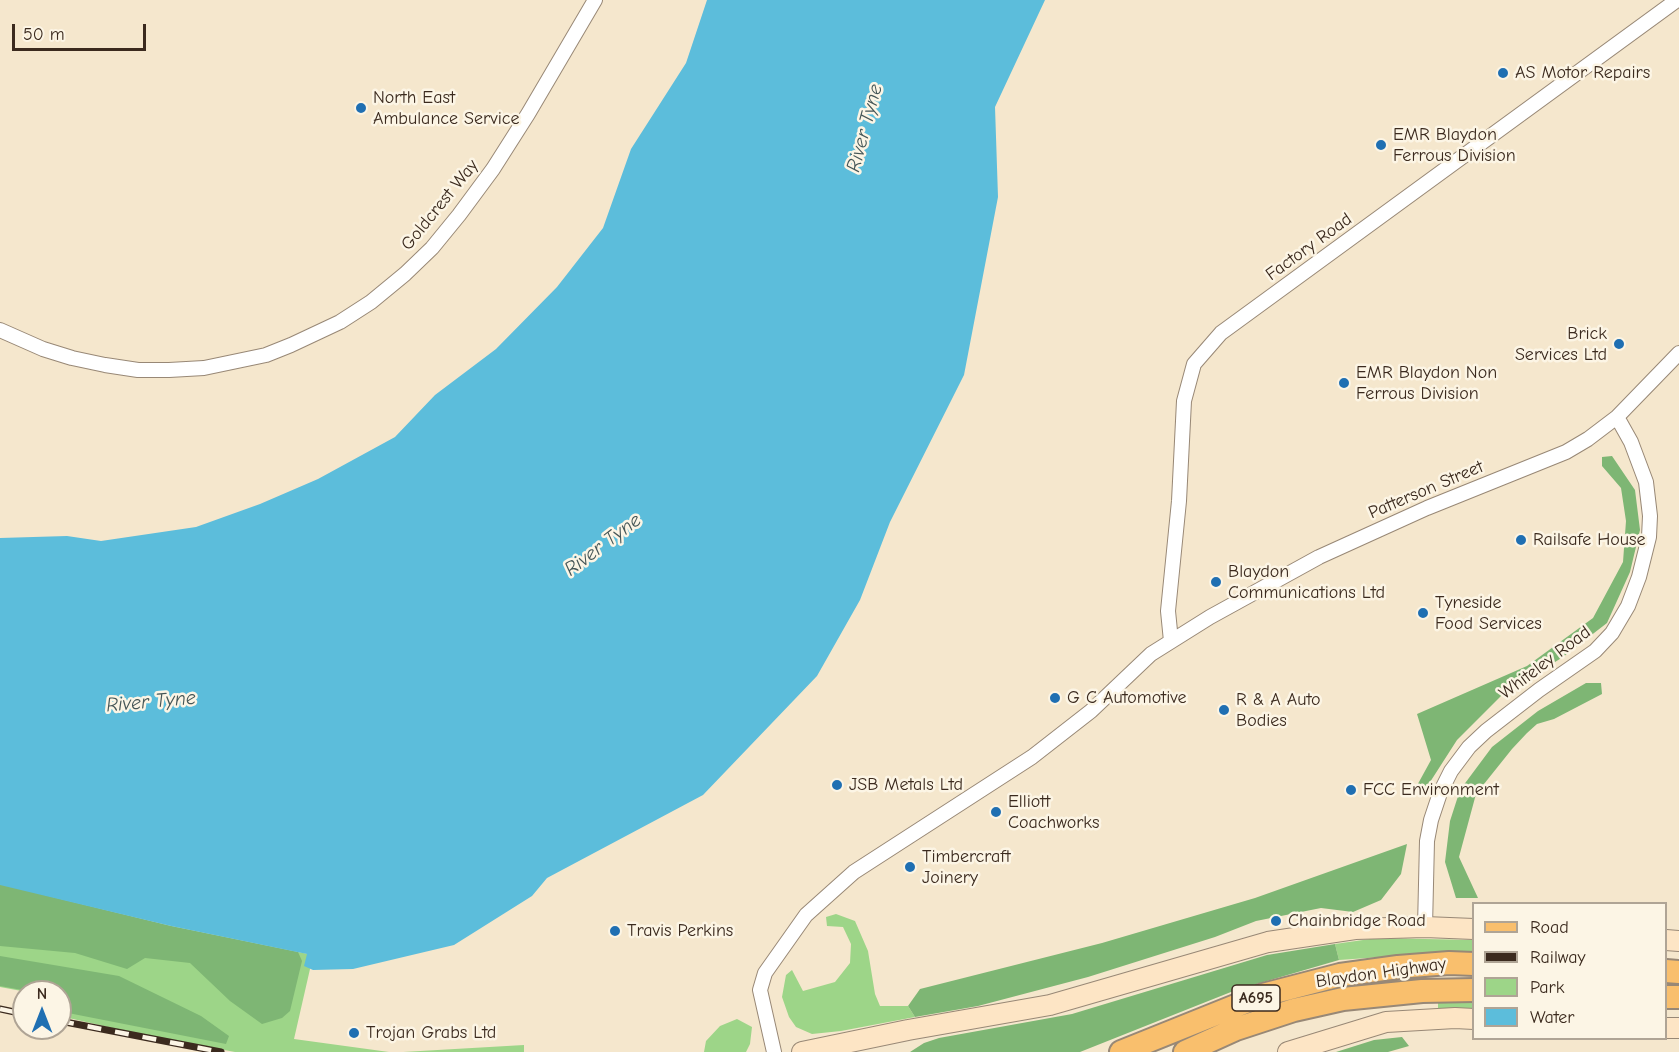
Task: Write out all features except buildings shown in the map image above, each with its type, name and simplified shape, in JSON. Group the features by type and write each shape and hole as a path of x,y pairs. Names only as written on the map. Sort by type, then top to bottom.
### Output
{"main road":[{"path":"802,1052 868,1045 908,1030 1050,1005 1268,942 1355,929 1425,927 1472,930"},
{"name":"Blaydon Highway","path":"1121,1052 1263,995 1340,975 1398,967 1449,963 1472,964"},
{"name":"Blaydon Highway","path":"1185,1052 1236,1029 1293,1010 1343,999 1422,991 1472,990"},
{"path":"1287,1052 1386,1022 1472,1018"}],"street":[{"name":"Goldcrest Way","path":"0,330 43,349 72,358 105,365 169,370 204,368 266,355 340,322 371,302 405,274 432,248 459,215 528,114 595,0"},
{"name":"Factory Road","path":"1171,641 1168,611 1179,501 1184,400 1194,364 1221,333 1677,0"},
{"name":"Patterson Street","path":"774,1052 760,990 765,973 806,915 854,872 1032,757 1091,711 1150,654 1210,616 1319,557 1426,508 1566,452 1617,417 1679,353"},
{"name":"Whiteley Road","path":"1425,927 1427,841 1431,820 1450,771 1469,747 1486,731 1595,651 1612,633 1628,606 1639,577 1649,537 1650,516 1646,482 1631,442 1617,417"}],"green space":[{"path":"1612,456 1635,490 1640,530 1630,572 1607,623 1563,657 1501,696 1457,740 1423,793 1414,791 1431,760 1417,714 1527,666 1593,618 1623,562 1626,521 1621,488 1602,466 1602,457"},
{"path":"1586,683 1601,683 1602,694 1554,719 1537,724 1512,749 1476,794 1459,857 1478,898 1456,898 1445,862 1450,821 1460,790 1492,747 1538,711"},
{"path":"1407,844 1401,874 1381,900 1353,912 1321,908 1256,921 1215,937 1088,977 978,1006 915,1017 908,1006 920,989 1102,943 1255,898"},
{"path":"0,884 171,926 298,952 302,961 290,1011 282,1018 262,1024 230,1001 190,963 145,958 127,969 75,953 0,946"},
{"path":"0,885 171,926 308,954 310,969 294,1039 389,1052 235,1052 72,1019 72,980 12,980 12,989 0,987"},
{"path":"836,914 855,921 868,951 875,994 880,1006 908,1006 915,1017 812,1034 796,1027 789,1017 782,997 786,975 792,970 803,991 835,982 850,963 851,944 843,927 827,926 826,917"},
{"path":"1377,938 1472,940 1472,954 1438,953 1339,960 1335,944"},
{"path":"1335,944 1339,960 1236,990 1080,1052 910,1052 924,1043 939,1038 1072,1014 1267,955"},
{"path":"0,956 119,976 201,1016 229,1036 226,1044 72,1014 72,980 12,980 12,988 0,986"},
{"path":"1438,1000 1472,1002 1472,1009 1438,1008"},
{"path":"737,1019 752,1027 750,1044 746,1052 704,1052 706,1041 720,1026"},
{"path":"1402,1037 1409,1046 1388,1052 1336,1052 1374,1040"},
{"path":"524,1045 524,1052 403,1052"}],"water":[{"name":"River Tyne","path":"707,0 1045,0 995,107 998,197 964,375 890,522 860,600 817,676 703,795 547,878 532,896 454,945 353,969 313,970 304,966 307,954 171,926 0,885 0,538 67,536 101,541 196,527 260,504 318,479 395,437 435,395 496,349 557,287 603,228 631,149 686,63"}],"railway":[{"path":"0,1009 12,1012"},
{"path":"72,1023 221,1052"}],"place":[{"name":"AS Motor Repairs","path":"1503,73"},
{"name":"North East Ambulance Service","path":"361,108"},
{"name":"EMR Blaydon Ferrous Division","path":"1381,145"},
{"name":"Brick Services Ltd","path":"1619,344"},
{"name":"EMR Blaydon Non Ferrous Division","path":"1344,383"},
{"name":"Railsafe House","path":"1521,540"},
{"name":"Blaydon Communications Ltd","path":"1216,582"},
{"name":"Tyneside Food Services","path":"1423,613"},
{"name":"G C Automotive","path":"1055,698"},
{"name":"R & A Auto Bodies","path":"1224,710"},
{"name":"JSB Metals Ltd","path":"837,785"},
{"name":"FCC Environment","path":"1351,790"},
{"name":"Elliott Coachworks","path":"996,812"},
{"name":"Timbercraft Joinery","path":"910,867"},
{"name":"Chainbridge Road","path":"1276,921"},
{"name":"Travis Perkins","path":"615,931"},
{"name":"Trojan Grabs Ltd","path":"354,1033"}]}
